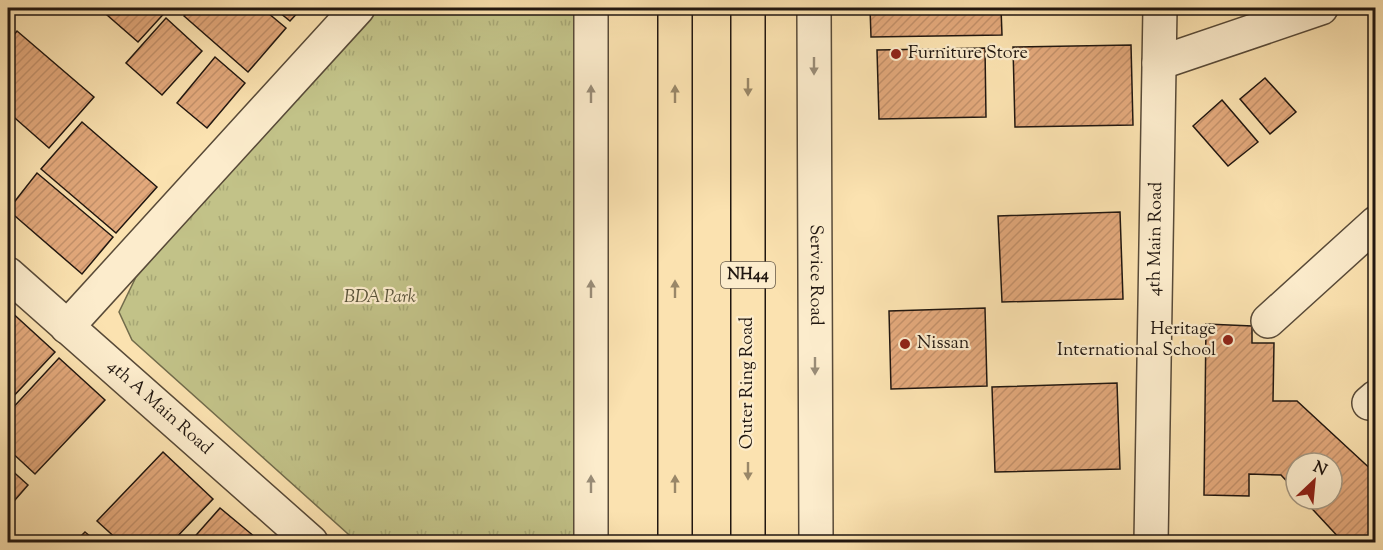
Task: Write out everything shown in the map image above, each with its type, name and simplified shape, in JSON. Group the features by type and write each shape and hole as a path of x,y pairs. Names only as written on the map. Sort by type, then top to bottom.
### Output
{"highway":[{"path":"675,8 675,543"},
{"name":"Outer Ring Road","path":"748,8 748,543"}],"street":[{"path":"67,327 358,8"},
{"path":"591,8 591,543"},
{"name":"Service Road","path":"814,8 816,543"},
{"name":"4th Main Road","path":"1151,543 1160,8"},
{"path":"1159,63 1321,8"},
{"path":"1268,321 1376,223"},
{"name":"4th A Main Road","path":"8,274 311,543"}],"green space":[{"name":"BDA Park","path":"377,8 574,8 578,542 357,542 132,340 119,312 136,277"}],"building":[{"path":"99,8 169,8 138,42"},
{"path":"192,8 262,8 286,28 248,72 184,16"},
{"path":"274,8 302,8 290,21"},
{"path":"870,8 1001,8 1002,35 871,37"},
{"path":"166,18 202,51 162,95 126,63"},
{"path":"17,31 94,97 49,148 8,112 8,42"},
{"path":"1131,45 1133,125 1015,127 1013,47"},
{"path":"985,48 986,117 879,119 877,50"},
{"path":"215,57 245,83 207,128 177,103"},
{"path":"1265,78 1296,112 1270,134 1240,99"},
{"path":"1222,100 1258,142 1228,166 1193,126"},
{"path":"82,122 157,187 116,233 41,169"},
{"path":"37,173 113,237 82,274 8,210"},
{"path":"1120,212 1123,299 1002,302 998,216"},
{"path":"985,308 987,386 891,389 889,311"},
{"path":"8,309 55,352 8,402"},
{"path":"1206,324 1252,326 1252,343 1274,343 1273,401 1297,401 1376,474 1376,542 1343,542 1314,511 1344,511 1344,451 1284,451 1284,478 1281,475 1249,474 1249,496 1204,495"},
{"path":"59,358 105,400 35,474 8,449 8,413"},
{"path":"1117,383 1120,469 995,472 992,387"},
{"path":"163,452 213,499 172,542 120,542 97,521"},
{"path":"8,467 28,485 8,508"},
{"path":"220,508 261,542 190,542"},
{"path":"85,532 97,542 75,542"}],"place":[{"name":"Furniture Store","path":"896,54"},
{"name":"Heritage International School","path":"1228,340"},
{"name":"Nissan","path":"905,344"}]}
